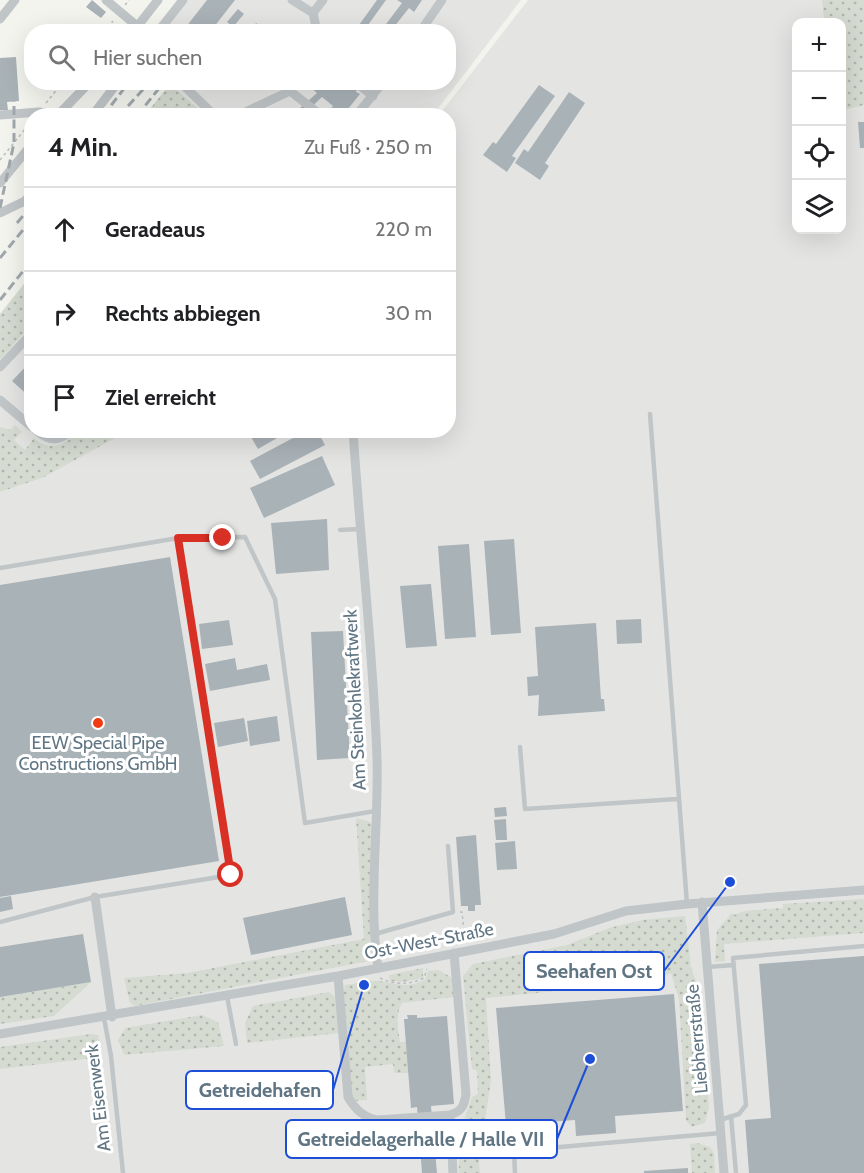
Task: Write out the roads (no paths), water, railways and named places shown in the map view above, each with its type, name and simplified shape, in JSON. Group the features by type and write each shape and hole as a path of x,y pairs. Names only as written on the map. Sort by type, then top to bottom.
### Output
{"street":[{"path":"0,19 15,0"},
{"path":"106,0 131,24"},
{"path":"139,24 158,0"},
{"path":"164,24 183,0"},
{"path":"292,0 314,13"},
{"path":"316,24 314,13 323,0"},
{"path":"426,24 442,0"},
{"path":"65,108 82,90"},
{"path":"98,108 112,90"},
{"path":"188,90 207,108"},
{"path":"365,90 373,96"},
{"path":"363,108 377,90"},
{"path":"254,108 290,91 312,108"},
{"path":"0,115 24,113"},
{"path":"0,183 24,154"},
{"path":"0,213 24,201"},
{"path":"0,368 24,342"},
{"path":"0,400 24,420"},
{"name":"Am Steinkohlekraftwerk","path":"353,438 374,704 377,811 375,934 378,968"},
{"name":"Ost-West-Straße","path":"0,1034 108,1018 554,934 626,911 687,903 864,890"},
{"name":"Am Eisenwerk","path":"95,897 108,1018"},
{"name":"Liebherrstraße","path":"702,902 724,1173"},
{"path":"338,976 348,1096 355,1108 367,1118 377,1120 450,1115 458,1112 464,1105 466,1094 454,953"},
{"path":"450,1115 453,1173"}],"lane":[{"path":"650,414 677,799 687,903"},
{"path":"340,530 360,529"},
{"path":"0,568 178,538 245,537 275,599 305,823 377,811"},
{"path":"0,922 95,897 231,875 178,538"},
{"path":"520,747 525,809 677,799"},
{"path":"375,934 453,912 448,846"},
{"path":"720,1120 739,1114 746,1105 733,957 864,946"},
{"path":"707,967 734,965"},
{"path":"227,996 236,1044"},
{"name":"Am Eisenwerk","path":"108,1018 123,1173"},
{"path":"731,1116 736,1173"},
{"path":"515,1173 514,1150 721,1133"}],"railway":[{"path":"109,108 123,90"},
{"path":"126,108 143,90"},
{"path":"143,108 158,90"},
{"path":"0,208 14,143 14,101"},
{"path":"17,223 24,215"},
{"path":"0,258 24,229"},
{"path":"0,300 24,270"}],"place":[{"name":"EEW Special Pipe Constructions GmbH","path":"98,723"},
{"name":"Seehafen Ost","path":"730,882"},
{"name":"Getreidehafen","path":"364,985"},
{"name":"Getreidelagerhalle / Halle VII","path":"590,1059"}]}
